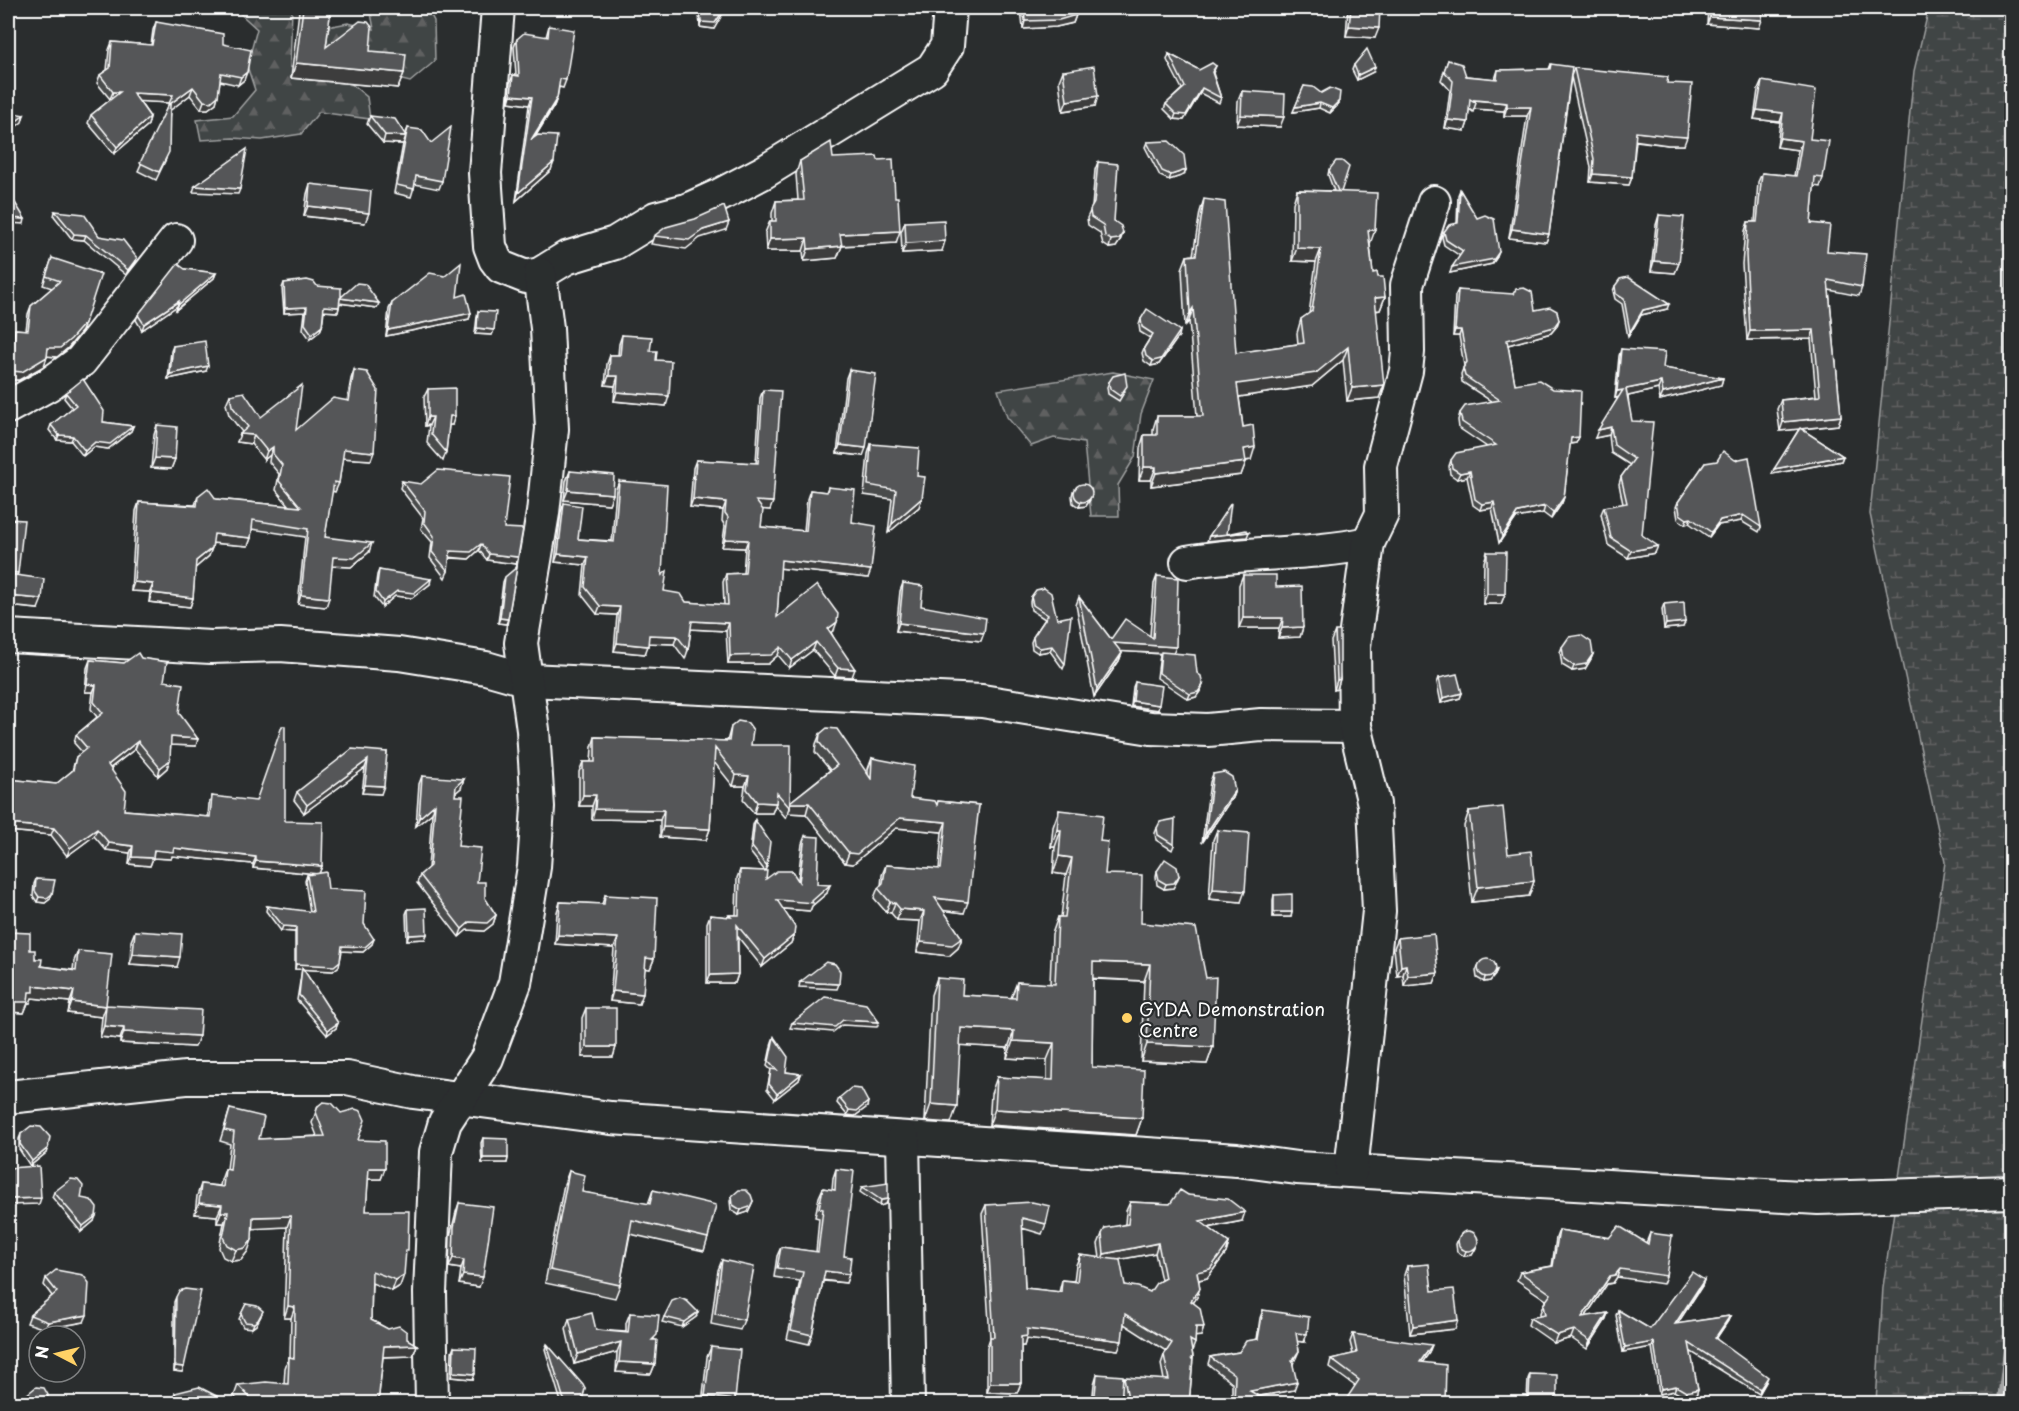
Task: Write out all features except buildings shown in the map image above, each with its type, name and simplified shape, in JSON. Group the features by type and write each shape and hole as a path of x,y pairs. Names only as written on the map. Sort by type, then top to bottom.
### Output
{"street":[{"path":"498,8 484,173 490,246 501,267 526,277 540,274 566,258 615,243 656,218 687,210 720,195 764,172 932,69 942,57 947,46 950,8"},
{"path":"1351,1172 1379,911 1374,804 1355,726 1354,646 1368,543 1382,514 1381,465 1406,371 1407,285 1434,202"},
{"path":"8,407 48,385 81,361 114,322 176,240"},
{"path":"432,1404 430,1293 435,1152 445,1122 487,1058 514,983 534,867 538,807 528,680 521,643 543,513 552,429 547,328 540,274"},
{"path":"1187,562 1219,556 1368,543"},
{"path":"8,636 211,647 280,645 399,654 486,668 528,680 982,701 1151,728 1208,730 1261,725 1355,726"},
{"path":"8,1097 186,1078 347,1078 413,1092 611,1118 1237,1160 1351,1172 1818,1197 2012,1192"},
{"path":"903,1138 908,1404"}],"green space":[{"path":"234,8 292,8 290,67 313,70 322,28 348,23 374,29 370,8 427,8 434,21 435,61 410,82 375,73 349,82 367,97 370,119 319,112 301,134 262,140 233,138 201,140 197,120 233,116 255,90 247,66 257,29"},
{"path":"1929,8 2011,8 2011,1403 1876,1403 1883,1287 1945,862 1870,514 1914,71"},
{"path":"1113,372 1154,380 1141,414 1135,457 1118,485 1119,516 1091,516 1084,443 1054,438 1031,446 1007,417 998,390"}],"waterway":[{"path":"2012,103 2008,139 2008,464 2012,500"},
{"path":"2000,1404 2012,1305"}],"place":[{"name":"GYDA Demonstration Centre","path":"1127,1018"}]}
